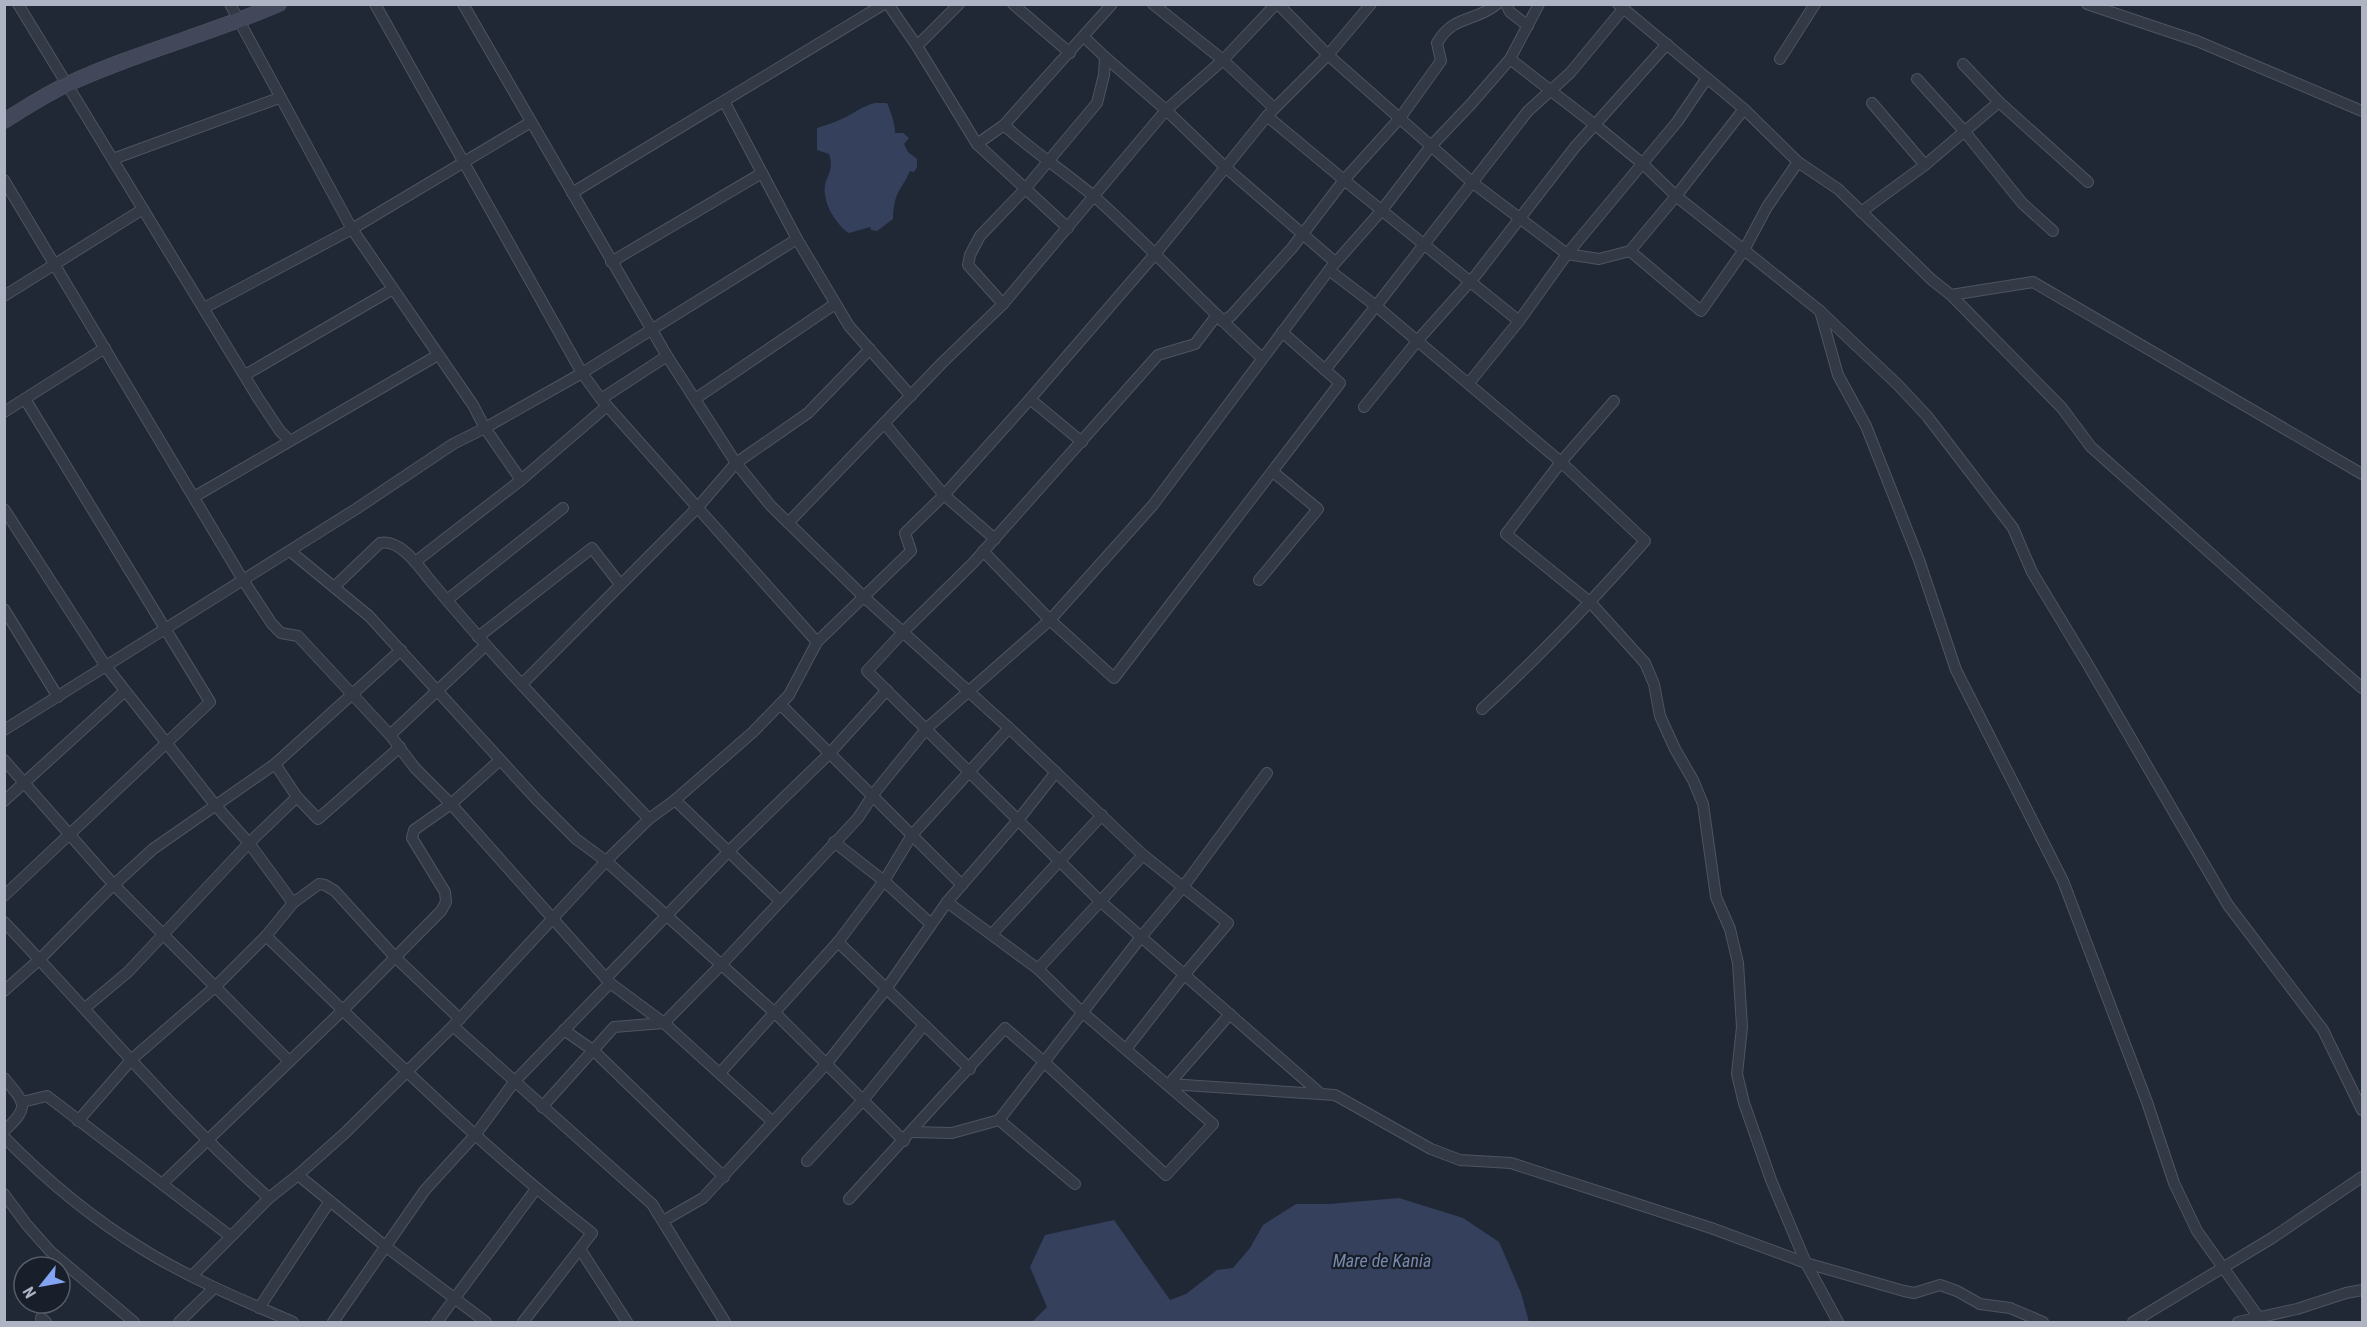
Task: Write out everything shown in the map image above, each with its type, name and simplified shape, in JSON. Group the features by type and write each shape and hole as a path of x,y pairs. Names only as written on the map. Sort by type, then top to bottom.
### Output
{"street":[{"path":"18,4 273,421 289,440"},
{"path":"230,4 352,229 473,405 485,428 521,480"},
{"path":"4,121 67,84 155,50 238,22 279,4"},
{"path":"375,4 582,373 604,402 817,642"},
{"path":"464,4 667,356 736,463 771,506 864,597 1009,728 1143,855 1228,923 1126,1049"},
{"path":"572,193 886,4 917,46 977,144 1068,228"},
{"path":"917,46 959,4"},
{"path":"1013,4 1070,53"},
{"path":"977,144 1004,125 1112,4"},
{"path":"1153,4 1222,60 1271,112 1344,180 1519,321"},
{"path":"789,522 1003,304 1095,198 1166,110 1222,60 1277,4 1328,55 1473,183 1567,254 1599,259 1630,250 1676,196 1744,109"},
{"path":"192,1276 269,1198 298,1176 457,1022 606,861 649,819 732,752 789,695 817,642 912,551 905,533 944,495 1030,399 1156,254 1224,166 1271,112 1328,55 1371,4"},
{"path":"1321,1094 1100,901 867,671 995,539 1158,355 1195,344 1220,318 1237,310 1303,233 1344,180 1400,118 1441,61 1437,46 1441,36 1457,22 1485,14 1497,4"},
{"path":"1506,4 1510,12 1528,26"},
{"path":"542,1107 614,1027 664,1023 858,818 927,728 1050,620 1153,505 1332,266 1382,210 1431,146 1510,59 1539,4"},
{"path":"1780,59 1815,4"},
{"path":"2087,4 2197,41 2362,111"},
{"path":"1326,370 1528,111 1570,73 1621,7 1744,109 1798,162 1838,189 1932,280 1951,295 2062,408 2091,447 2362,688"},
{"path":"1084,37 1166,110 1224,166 1303,233 1332,266 1376,306 1561,462 1646,541 1541,655 1482,710"},
{"path":"1364,407 1418,340 1470,281 1594,124 1667,44"},
{"path":"1003,304 968,265 980,236 1025,189 1097,103 1104,75 1105,57"},
{"path":"1510,59 1594,124 1643,164 1676,196 1820,311 1898,385 1926,416 2013,528 2032,572 2216,884 2228,904 2323,1030 2362,1110"},
{"path":"1963,64 1999,102 2088,182"},
{"path":"1469,383 1519,321 1567,254 1677,122 1707,78"},
{"path":"1917,79 1965,132 2022,204 2054,231"},
{"path":"113,159 279,98"},
{"path":"724,101 797,239 835,304 849,326 911,396"},
{"path":"1861,212 1925,165 1999,102"},
{"path":"1872,103 1925,165"},
{"path":"204,308 352,229 531,122"},
{"path":"1004,125 1095,198 1262,358"},
{"path":"1630,250 1701,311 1744,250 1767,207 1798,162"},
{"path":"611,262 762,173"},
{"path":"4,180 243,580 272,624 281,633 298,636 390,735 415,768 451,804 608,980 664,1023 773,1122"},
{"path":"4,296 143,209"},
{"path":"4,730 356,509 453,444 582,373 797,239"},
{"path":"1951,295 2033,282 2362,474"},
{"path":"245,375 393,289"},
{"path":"695,399 835,304"},
{"path":"1820,311 1838,375 1866,426 1919,560 1956,670 2063,881 2147,1102 2174,1183 2197,1231 2260,1321"},
{"path":"983,551 1050,620 1114,678 1340,383 1282,332"},
{"path":"4,412 105,348"},
{"path":"522,684 698,507 736,463 807,413 870,349"},
{"path":"194,497 438,355"},
{"path":"415,562 521,480 604,402 667,356"},
{"path":"4,896 210,702 25,399"},
{"path":"1030,399 1082,442"},
{"path":"1614,401 1561,462 1506,534 1591,603 1644,663 1654,684 1660,716 1675,749 1694,780 1703,804 1716,897 1730,928 1738,963 1742,1027 1737,1074 1744,1103 1771,1180 1806,1263 1838,1323"},
{"path":"884,423 944,495 995,539"},
{"path":"1259,580 1318,509 1274,471"},
{"path":"447,600 563,508"},
{"path":"4,509 105,665 216,806 249,843 293,903"},
{"path":"334,587 380,543 393,543 415,562 482,641 649,819"},
{"path":"390,735 437,691 482,641 592,548 620,584"},
{"path":"290,551 369,616 500,760 576,839 606,861 775,1013 864,1099 908,1136 952,1133 999,1120 1141,937 1183,887 1267,773"},
{"path":"4,609 58,697"},
{"path":"4,991 153,849 275,764 401,650"},
{"path":"333,1323 425,1190 476,1134 514,1083 666,916 729,850 830,753 887,690"},
{"path":"4,801 125,692"},
{"path":"780,704 962,885"},
{"path":"720,1073 838,942 884,881 912,835 1009,728"},
{"path":"275,764 297,797 318,819 400,747"},
{"path":"4,760 114,885 289,1061"},
{"path":"162,1184 441,911 446,902 444,892 412,838 414,830 451,804 500,760"},
{"path":"663,1221 703,1198 827,1063 886,989 947,902 1019,819 1056,772"},
{"path":"85,1008 128,972 249,843 297,797"},
{"path":"675,800 780,901"},
{"path":"992,934 1102,815"},
{"path":"834,842 884,881 931,924"},
{"path":"1038,969 1143,855"},
{"path":"78,1121 132,1059 215,987 266,936 293,903 316,885 325,885 335,891 514,1083 652,1204 724,1323"},
{"path":"849,1199 1005,1028 1044,1061 1166,1175 1214,1124 1082,1012 1038,969 947,902"},
{"path":"4,922 132,1059 163,1096 209,1139 237,1170 269,1198"},
{"path":"266,936 407,1072 536,1190 592,1233 523,1323"},
{"path":"838,942 970,1069"},
{"path":"1169,1084 1230,1014"},
{"path":"807,1161 864,1099 924,1024"},
{"path":"564,1030 594,1051 724,1177"},
{"path":"4,1078 22,1102 22,1113 4,1131"},
{"path":"1169,1084 1335,1095 1431,1149 1450,1156 1488,1163 1511,1163 1711,1228 1806,1263 1914,1293 1941,1285 1980,1304 2010,1308 2043,1323"},
{"path":"22,1102 47,1096 230,1236"},
{"path":"999,1120 1075,1184"},
{"path":"4,1137 28,1161 96,1217 146,1251 214,1288 293,1323"},
{"path":"298,1176 486,1323"},
{"path":"2133,1323 2272,1239 2362,1177"},
{"path":"436,1323 536,1190"},
{"path":"4,1194 50,1251 134,1323"},
{"path":"259,1308 330,1201"},
{"path":"580,1249 627,1323"},
{"path":"179,1323 214,1288"},
{"path":"2238,1323 2260,1321 2362,1290"}],"water":[{"path":"875,103 887,103 893,118 895,133 903,133 909,138 904,144 908,152 917,159 917,167 914,172 910,171 898,193 893,219 877,231 871,230 870,227 849,233 839,224 827,203 825,188 831,162 829,154 817,150 817,128"},
{"name":"Mare de Kania","path":"1399,1198 1463,1218 1499,1242 1521,1293 1529,1322 1032,1322 1047,1307 1030,1267 1045,1235 1114,1220 1170,1300 1186,1294 1217,1270 1233,1268 1250,1248 1263,1225 1296,1204 1329,1204"}]}
